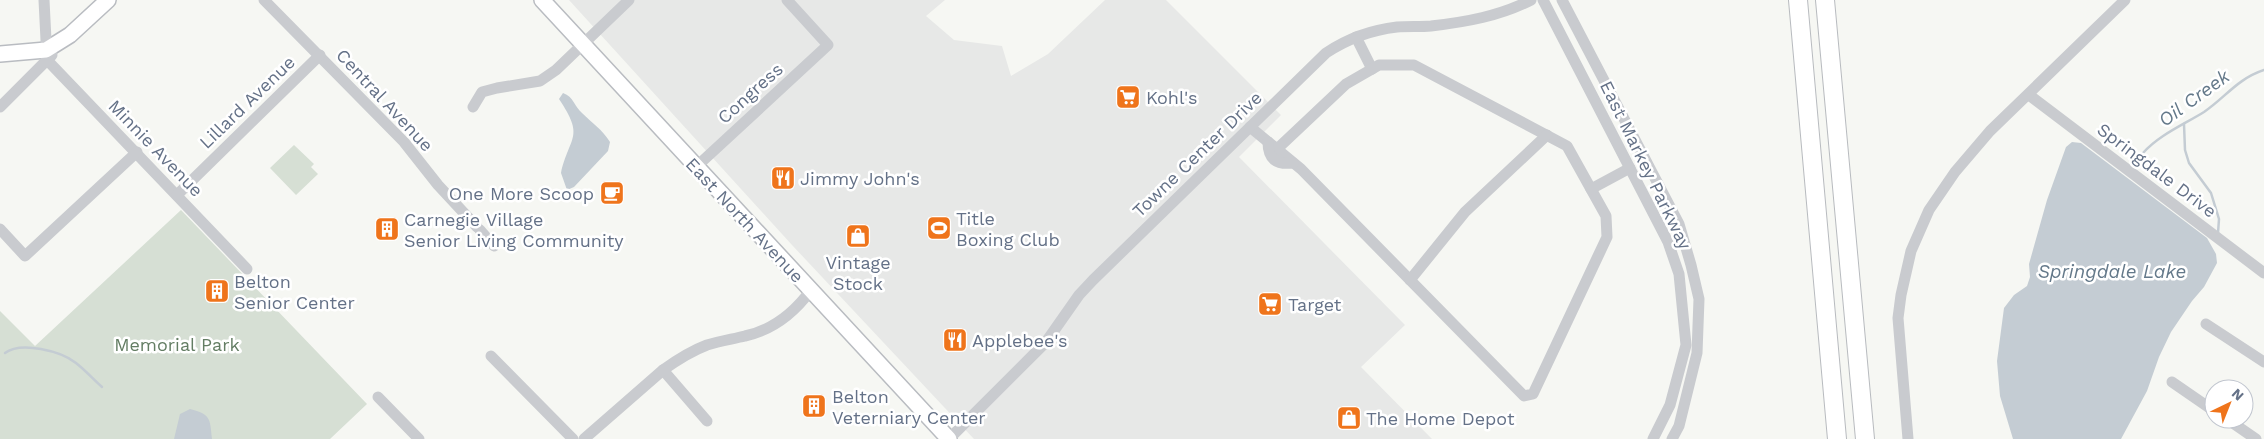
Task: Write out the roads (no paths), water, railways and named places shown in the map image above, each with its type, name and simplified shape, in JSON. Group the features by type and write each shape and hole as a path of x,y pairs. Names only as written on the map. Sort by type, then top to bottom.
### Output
{"highway":[{"path":"1798,0 1837,439"},
{"path":"1825,0 1865,439"}],"main road":[{"path":"0,54 46,55 108,0"},
{"name":"East North Avenue","path":"542,0 949,439"}],"street":[{"path":"0,107 46,55 44,0"},
{"name":"Central Avenue","path":"264,0 404,142 438,185 494,246"},
{"path":"473,107 482,92 540,81 556,70 629,0"},
{"name":"Congress","path":"696,167 828,46 787,0"},
{"name":"Towne Center Drive","path":"949,439 1046,342 1093,280 1326,53 1340,43 1356,37 1396,27 1429,26 1470,21 1519,6 1531,0"},
{"name":"East Markey Parkway","path":"1542,0 1668,242 1679,274 1686,345 1670,405 1653,439"},
{"name":"East Markey Parkway","path":"1562,0 1679,224 1691,265 1699,299 1697,354 1679,426 1672,439"},
{"path":"1908,439 1898,329 1905,273 1920,230 1949,180 1990,131 2125,0"},
{"path":"1356,37 1372,69"},
{"name":"Minnie Avenue","path":"46,55 247,269"},
{"name":"Lillard Avenue","path":"177,194 320,55"},
{"path":"1379,65 1414,65 1547,135 1568,146 1606,216 1607,237 1533,394 1524,396 1293,163 1278,163 1271,158 1268,152 1272,146 1346,84 1379,65"},
{"name":"Springdale Drive","path":"2029,94 2264,273"},
{"path":"1250,127 1272,146"},
{"path":"1410,280 1465,212 1547,135"},
{"path":"0,229 25,256 137,152"},
{"path":"1591,189 1630,168"},
{"path":"584,439 677,360 708,345 752,334 771,327 793,311 811,290"},
{"path":"2206,324 2264,362"},
{"path":"491,356 573,439"},
{"path":"663,370 707,421"},
{"path":"2172,382 2204,403"},
{"path":"378,397 419,439"},
{"path":"2242,429 2256,439"}],"water":[{"path":"563,93 572,99 579,110 610,142 608,151 574,187 567,190 561,173 573,136 573,130 572,122 559,99"},
{"name":"Springdale Lake","path":"2072,142 2081,143 2207,238 2216,254 2217,263 2204,287 2171,332 2159,357 2147,391 2121,439 2013,439 2000,396 1997,361 2004,308 2014,295 2027,286 2030,277 2029,264 2047,200 2066,147"},
{"path":"190,409 206,415 210,422 212,439 174,439 180,414"}],"waterway":[{"name":"Oil Creek","path":"2143,153 2164,136 2204,112 2246,78 2264,70"},
{"path":"2184,124 2185,150 2189,163 2211,193 2219,219 2218,233"},
{"path":"5,353 12,349 21,348 51,351 76,363 102,387"}],"place":[{"name":"Kohl's","path":"1128,97"},
{"name":"Jimmy John's","path":"783,178"},
{"name":"One More Scoop","path":"612,193"},
{"name":"Title Boxing Club","path":"939,228"},
{"name":"Carnegie Village Senior Living Community","path":"387,229"},
{"name":"Vintage Stock","path":"858,236"},
{"name":"Belton Senior Center","path":"217,291"},
{"name":"Target","path":"1270,304"},
{"name":"Applebee's","path":"955,340"},
{"name":"Belton Veterniary Center","path":"814,406"},
{"name":"The Home Depot","path":"1349,418"}],"park label":[{"name":"Memorial Park","path":"177,344"}]}
